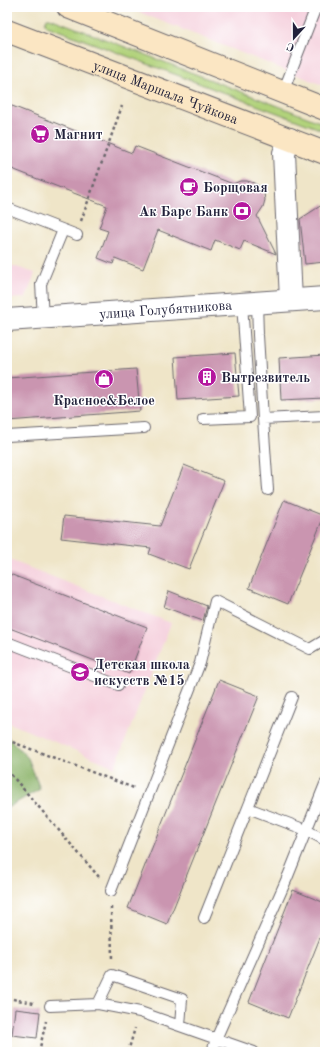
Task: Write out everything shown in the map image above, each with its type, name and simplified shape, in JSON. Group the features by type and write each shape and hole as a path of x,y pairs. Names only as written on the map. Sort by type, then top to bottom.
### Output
{"main road":[{"path":"68,7 325,108"},
{"name":"улица Маршала Чуйкова","path":"7,31 325,153"}],"street":[{"path":"290,139 284,153 291,300"},
{"name":"улица Голубятникова","path":"7,320 325,298"}],"lane":[{"path":"283,92 316,7"},
{"path":"7,208 76,235"},
{"path":"44,318 40,284 63,230"},
{"path":"203,419 250,417 250,303"},
{"path":"250,303 258,335 268,490"},
{"path":"263,419 325,416"},
{"path":"7,436 144,428"},
{"path":"111,891 200,663 215,601 310,649 325,640"},
{"path":"7,642 118,685"},
{"path":"204,918 292,697"},
{"path":"212,1052 216,1039 288,876 325,784"},
{"path":"248,808 306,830 325,840"},
{"path":"98,1004 112,975 182,999 180,1026"},
{"path":"50,1006 98,1004 140,1012 254,1052"}],"path":[{"path":"7,740 149,794"},
{"path":"7,770 111,891 112,975"},
{"path":"7,998 50,1006 39,1052"},
{"path":"128,1052 140,1012"}],"shaded area":[{"path":"126,7 325,7 325,86"},
{"path":"7,264 35,273 26,298 7,299"},
{"name":"Детская школа искусств №15","path":"7,559 171,623 115,767 7,722"}],"green space":[{"path":"47,18 325,124 325,131 47,26 45,23"},
{"path":"7,736 28,758 40,789 7,808"}],"building":[{"path":"7,104 132,153 135,146 233,184 240,181 254,183 260,187 264,193 265,200 263,207 257,216 276,254 244,241 240,250 215,240 211,251 158,230 143,269 115,258 113,264 98,258 108,231 99,228 107,206 7,167"},
{"path":"325,203 325,262 305,264 300,219"},
{"name":"Вытрезвитель","path":"235,353 239,396 178,400 175,357"},
{"path":"325,355 325,398 281,400 279,358"},
{"path":"136,369 140,411 7,421 7,378"},
{"path":"184,465 224,481 189,569 149,554 151,548 61,538 64,516 160,526"},
{"path":"284,500 324,516 288,604 249,588"},
{"name":"Детская школа искусств №15","path":"7,573 147,627 129,674 7,627"},
{"path":"169,591 207,606 203,621 164,607"},
{"path":"219,680 259,696 167,924 128,908"},
{"path":"293,890 325,903 325,925 288,1018 249,1002"},
{"path":"15,1009 40,1012 37,1038 12,1035"}],"place":[{"name":"Магнит","path":"40,134"},
{"name":"Борщовая","path":"189,187"},
{"name":"Ак Барс Банк","path":"242,211"},
{"name":"Вытрезвитель","path":"207,377"},
{"name":"Красное&Белое","path":"104,379"},
{"name":"Детская школа искусств №15","path":"80,672"}]}
